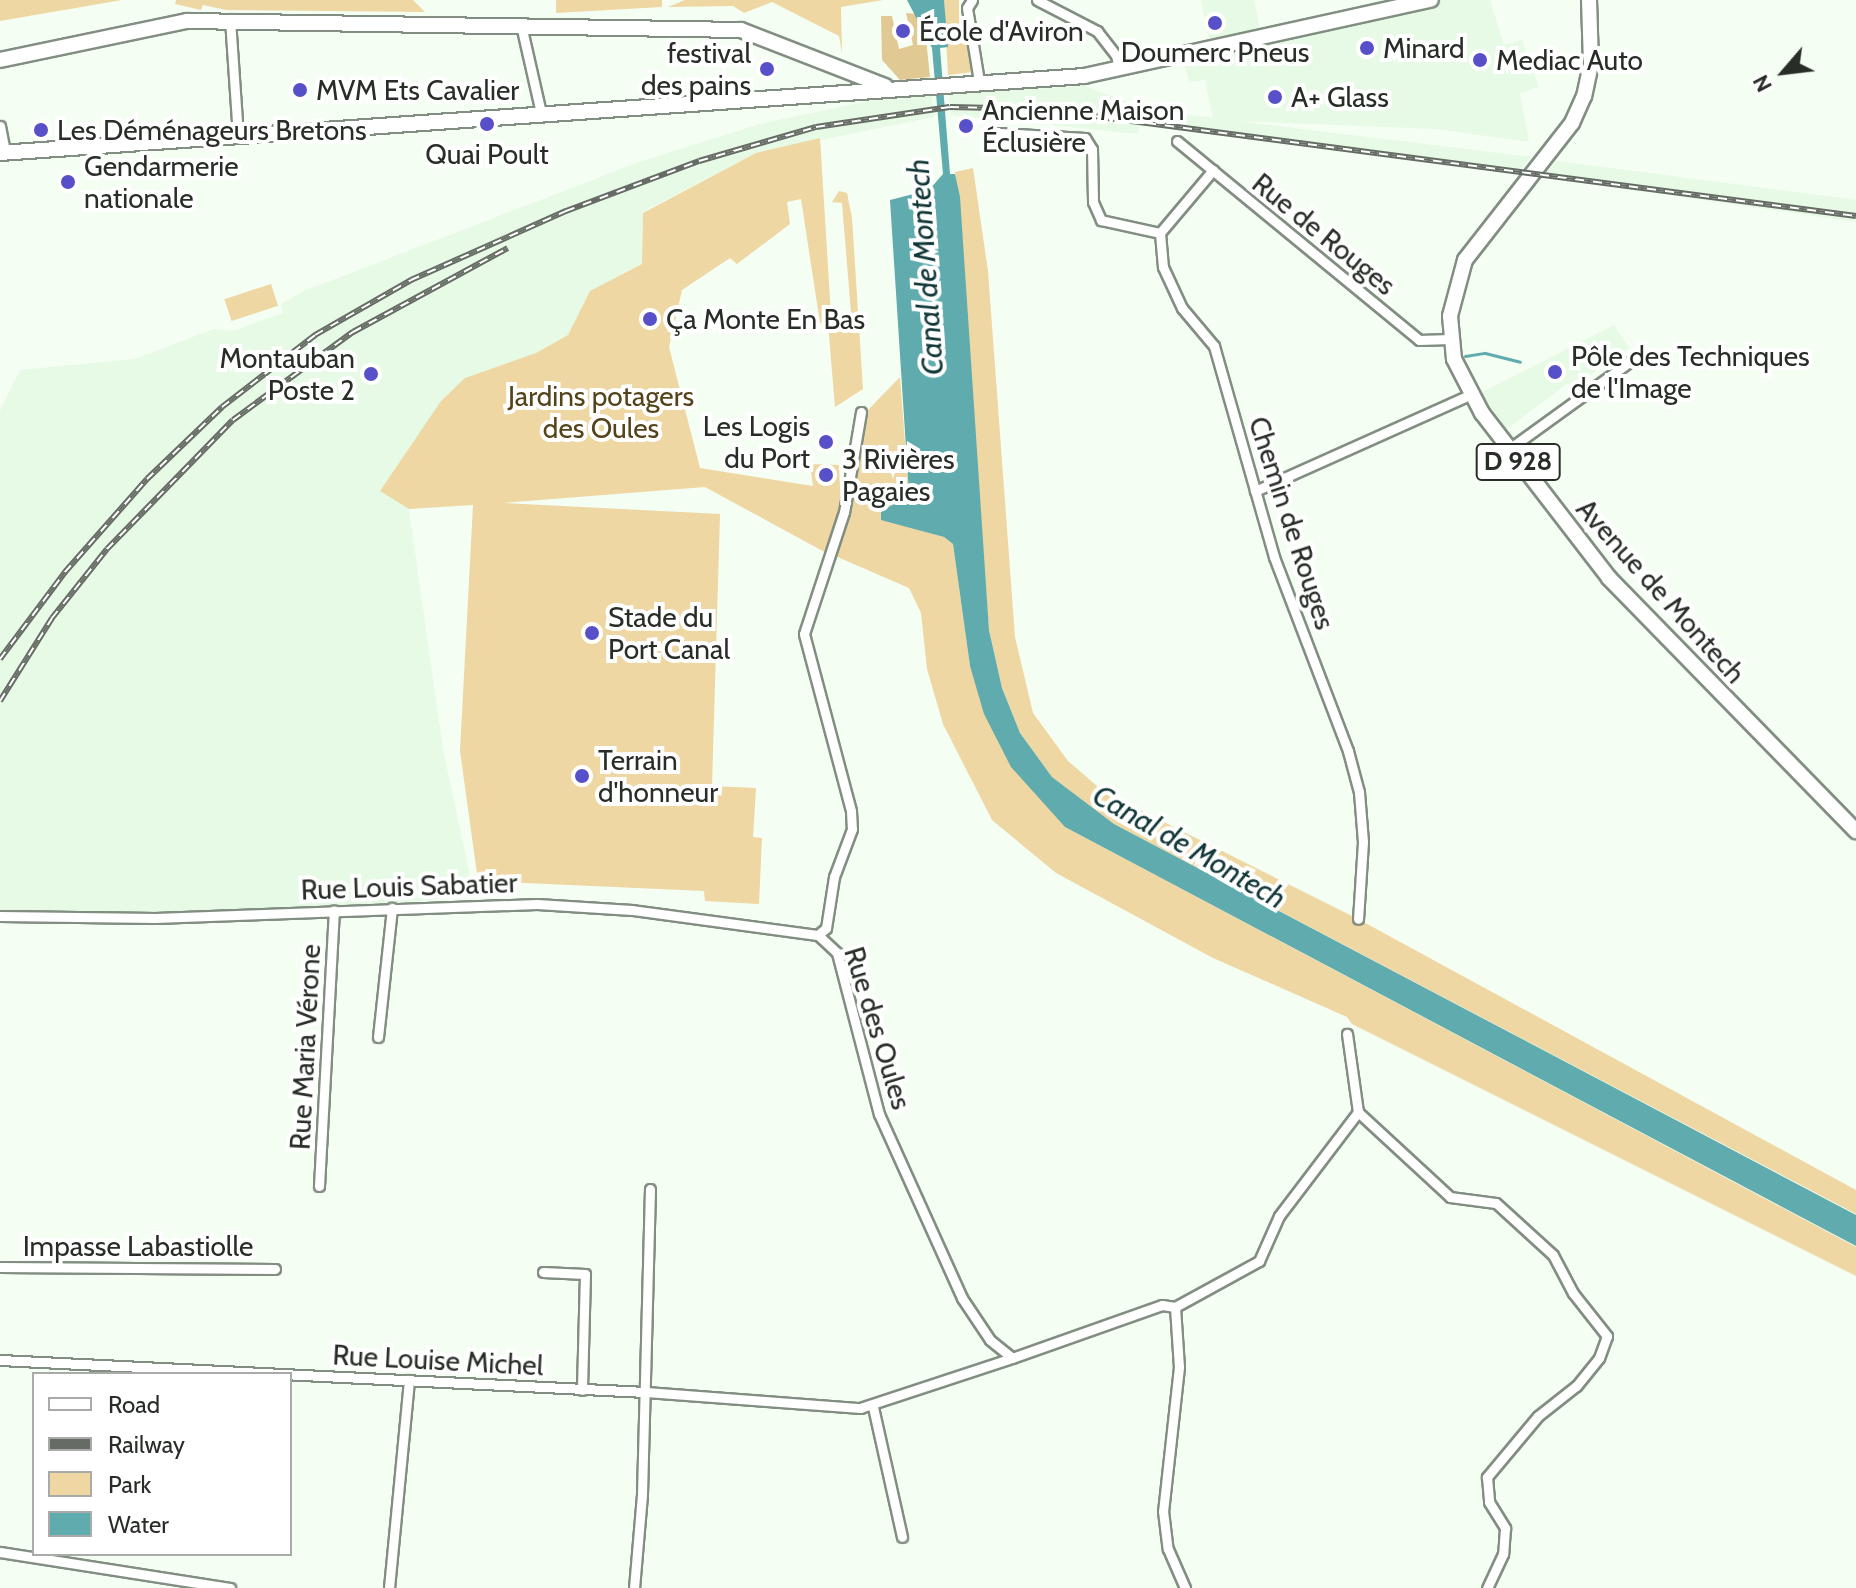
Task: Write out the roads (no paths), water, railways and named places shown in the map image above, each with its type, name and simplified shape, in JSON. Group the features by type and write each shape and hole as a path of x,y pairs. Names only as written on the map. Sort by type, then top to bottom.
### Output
{"main road":[{"path":"2,153 818,96 931,84 1084,76 1431,0"},
{"name":"Avenue de Montech","path":"1580,0 1590,24"},
{"name":"Avenue de Montech","path":"1589,0 1591,64 1580,107 1465,260 1455,286 1450,339 1470,395 1609,578 1856,831"},
{"path":"0,60 187,21 230,19 752,31 831,66 905,89"},
{"path":"818,96 833,91 838,77 831,66"}],"street":[{"path":"972,0 967,8 979,81"},
{"path":"1037,0 1097,31 1116,55 1119,68"},
{"path":"230,19 238,135"},
{"path":"521,25 541,113"},
{"path":"0,126 2,153"},
{"path":"994,137 1000,133 1085,138 1092,149 1093,202 1101,220 1160,233 1213,170"},
{"name":"Rue de Rouges","path":"1177,141 1419,340 1450,339"},
{"name":"Chemin de Rouges","path":"1160,233 1170,288 1214,346 1255,491 1359,792 1363,842 1358,919"},
{"path":"1509,449 1636,357"},
{"path":"1255,491 1470,395"},
{"name":"Rue des Oules","path":"861,412 844,512 804,634 851,811 826,928 818,935 837,953 879,1114 917,1202 976,1321 1012,1358"},
{"name":"Rue Louis Sabatier","path":"0,916 155,918 537,904 632,910 818,935"},
{"path":"378,1037 392,908"},
{"name":"Rue Maria Vérone","path":"319,1186 334,910"},
{"path":"1347,1034 1358,1112 1450,1197 1496,1203 1553,1255 1607,1336 1599,1358 1576,1386 1538,1416 1487,1477 1489,1502 1505,1528 1503,1554 1487,1588"},
{"path":"1012,1358 1162,1305 1175,1307 1195,1291 1235,1275 1259,1261 1279,1216 1358,1112"},
{"path":"634,1588 646,1392 650,1189"},
{"name":"Impasse Labastiolle","path":"0,1267 275,1269"},
{"path":"543,1272 585,1274 582,1390"},
{"path":"1175,1307 1179,1367 1163,1511 1168,1549 1185,1588"},
{"name":"Rue Louise Michel","path":"292,1374 873,1407 1012,1358"},
{"name":"Rue Louise Michel","path":"0,1360 245,1372"},
{"path":"389,1588 409,1380"},
{"path":"873,1407 902,1537"},
{"path":"0,1552 230,1588"}],"water":[{"name":"Canal de Montech","path":"907,0 944,0 948,47 940,48 950,174 955,174 960,197 989,630 1002,688 1020,733 1052,777 1114,824 1856,1215 1856,1246 1065,827 1011,767 984,714 970,666 953,544 944,537 881,520 881,512 909,494 890,200 929,190 943,174 932,48"}],"waterway":[{"path":"1465,356 1485,353 1520,362"}],"railway":[{"path":"0,659 65,572 147,479 222,407 315,335 411,280 566,211 699,161 816,127 950,107 1040,109 1856,216"},
{"path":"0,701 52,618 107,549 233,420 353,332 508,248"}],"place":[{"name":"Doumerc Pneus","path":"1215,23"},
{"name":"École d'Aviron","path":"903,31"},
{"name":"Minard","path":"1367,48"},
{"name":"Mediac Auto","path":"1480,60"},
{"name":"festival des pains","path":"767,69"},
{"name":"MVM Ets Cavalier","path":"300,90"},
{"name":"A+ Glass","path":"1275,97"},
{"name":"Quai Poult","path":"487,124"},
{"name":"Ancienne Maison Éclusière","path":"966,126"},
{"name":"Les Déménageurs Bretons","path":"41,130"},
{"name":"Gendarmerie nationale","path":"68,182"},
{"name":"Ça Monte En Bas","path":"650,319"},
{"name":"Pôle des Techniques de l'Image","path":"1555,372"},
{"name":"Montauban Poste 2","path":"371,374"},
{"name":"Les Logis du Port","path":"826,442"},
{"name":"3 Rivières Pagaies","path":"826,475"},
{"name":"Stade du Port Canal","path":"592,633"},
{"name":"Terrain d'honneur","path":"582,776"}],"park label":[{"name":"Jardins potagers des Oules","path":"601,412"}]}
